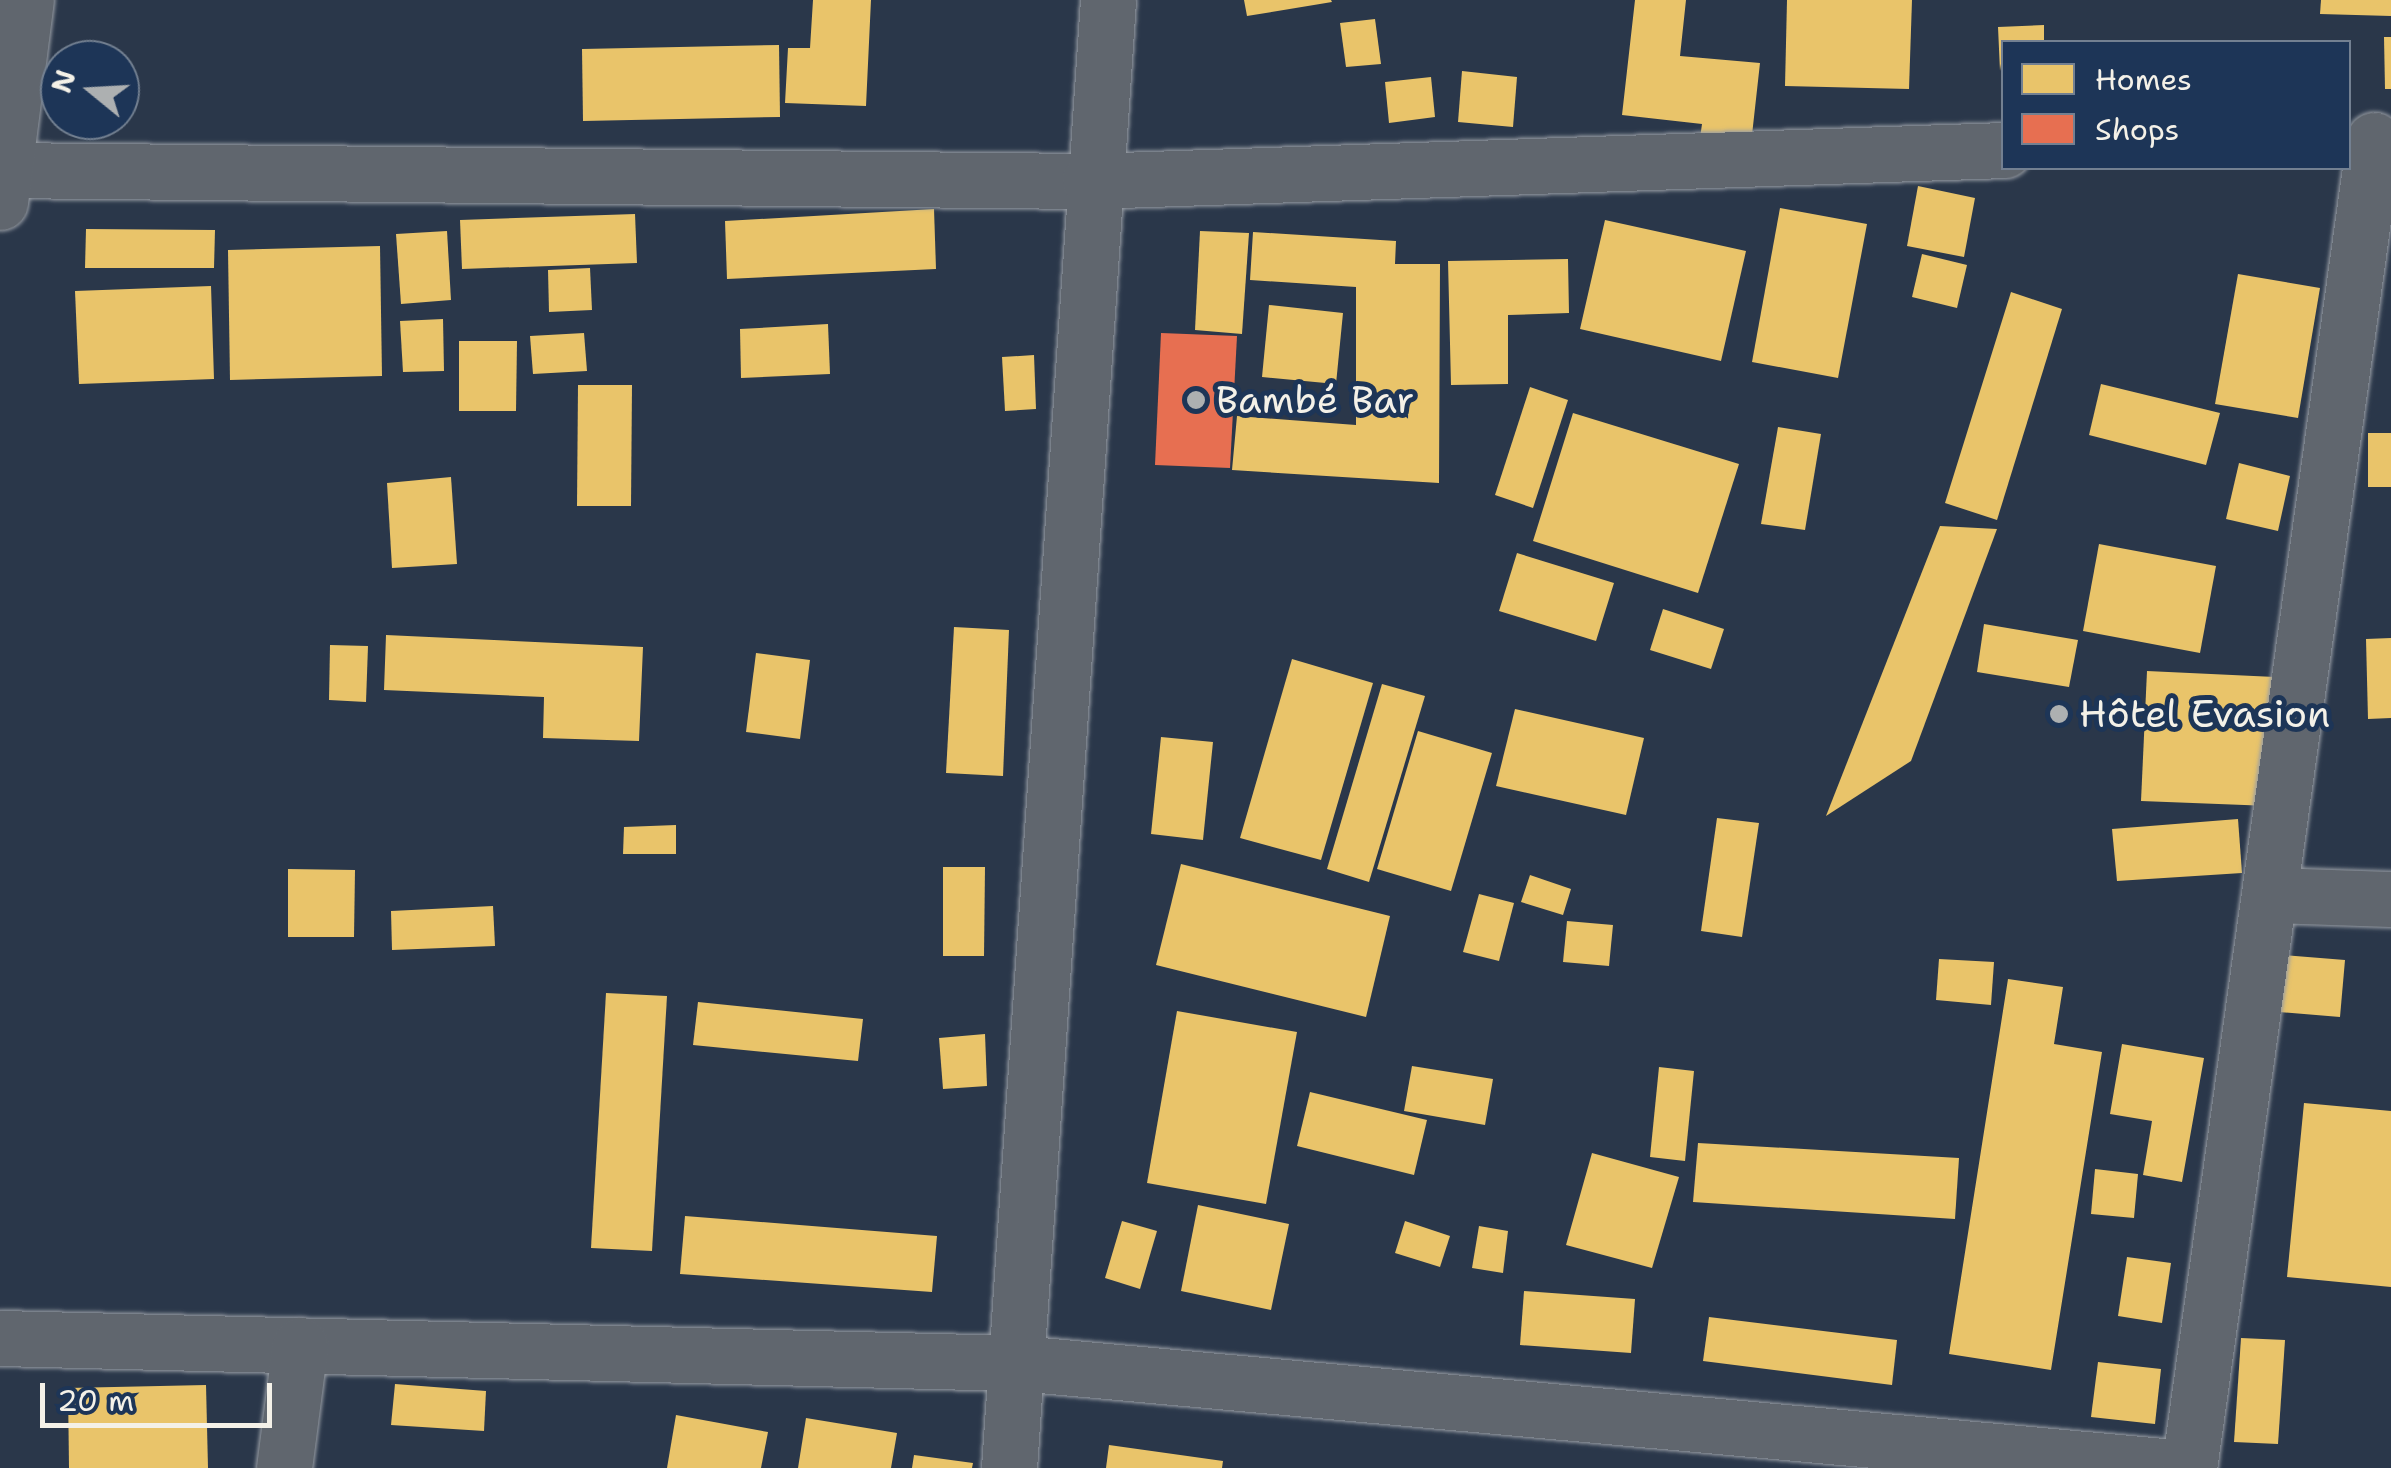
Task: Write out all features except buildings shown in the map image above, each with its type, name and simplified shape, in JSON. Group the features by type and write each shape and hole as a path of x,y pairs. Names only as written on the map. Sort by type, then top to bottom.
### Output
{"street":[{"path":"26,0 2,180 1090,180 2001,150"},
{"path":"1008,1468 1018,1363 1090,180 1108,0"},
{"path":"0,1338 1018,1363 2187,1468 2272,896 2371,140"},
{"path":"2272,896 2391,899"},
{"path":"284,1468 300,1345"}],"place":[{"name":"Bambé Bar","path":"1196,400"},
{"name":"Hôtel Evasion","path":"2059,714"}]}
